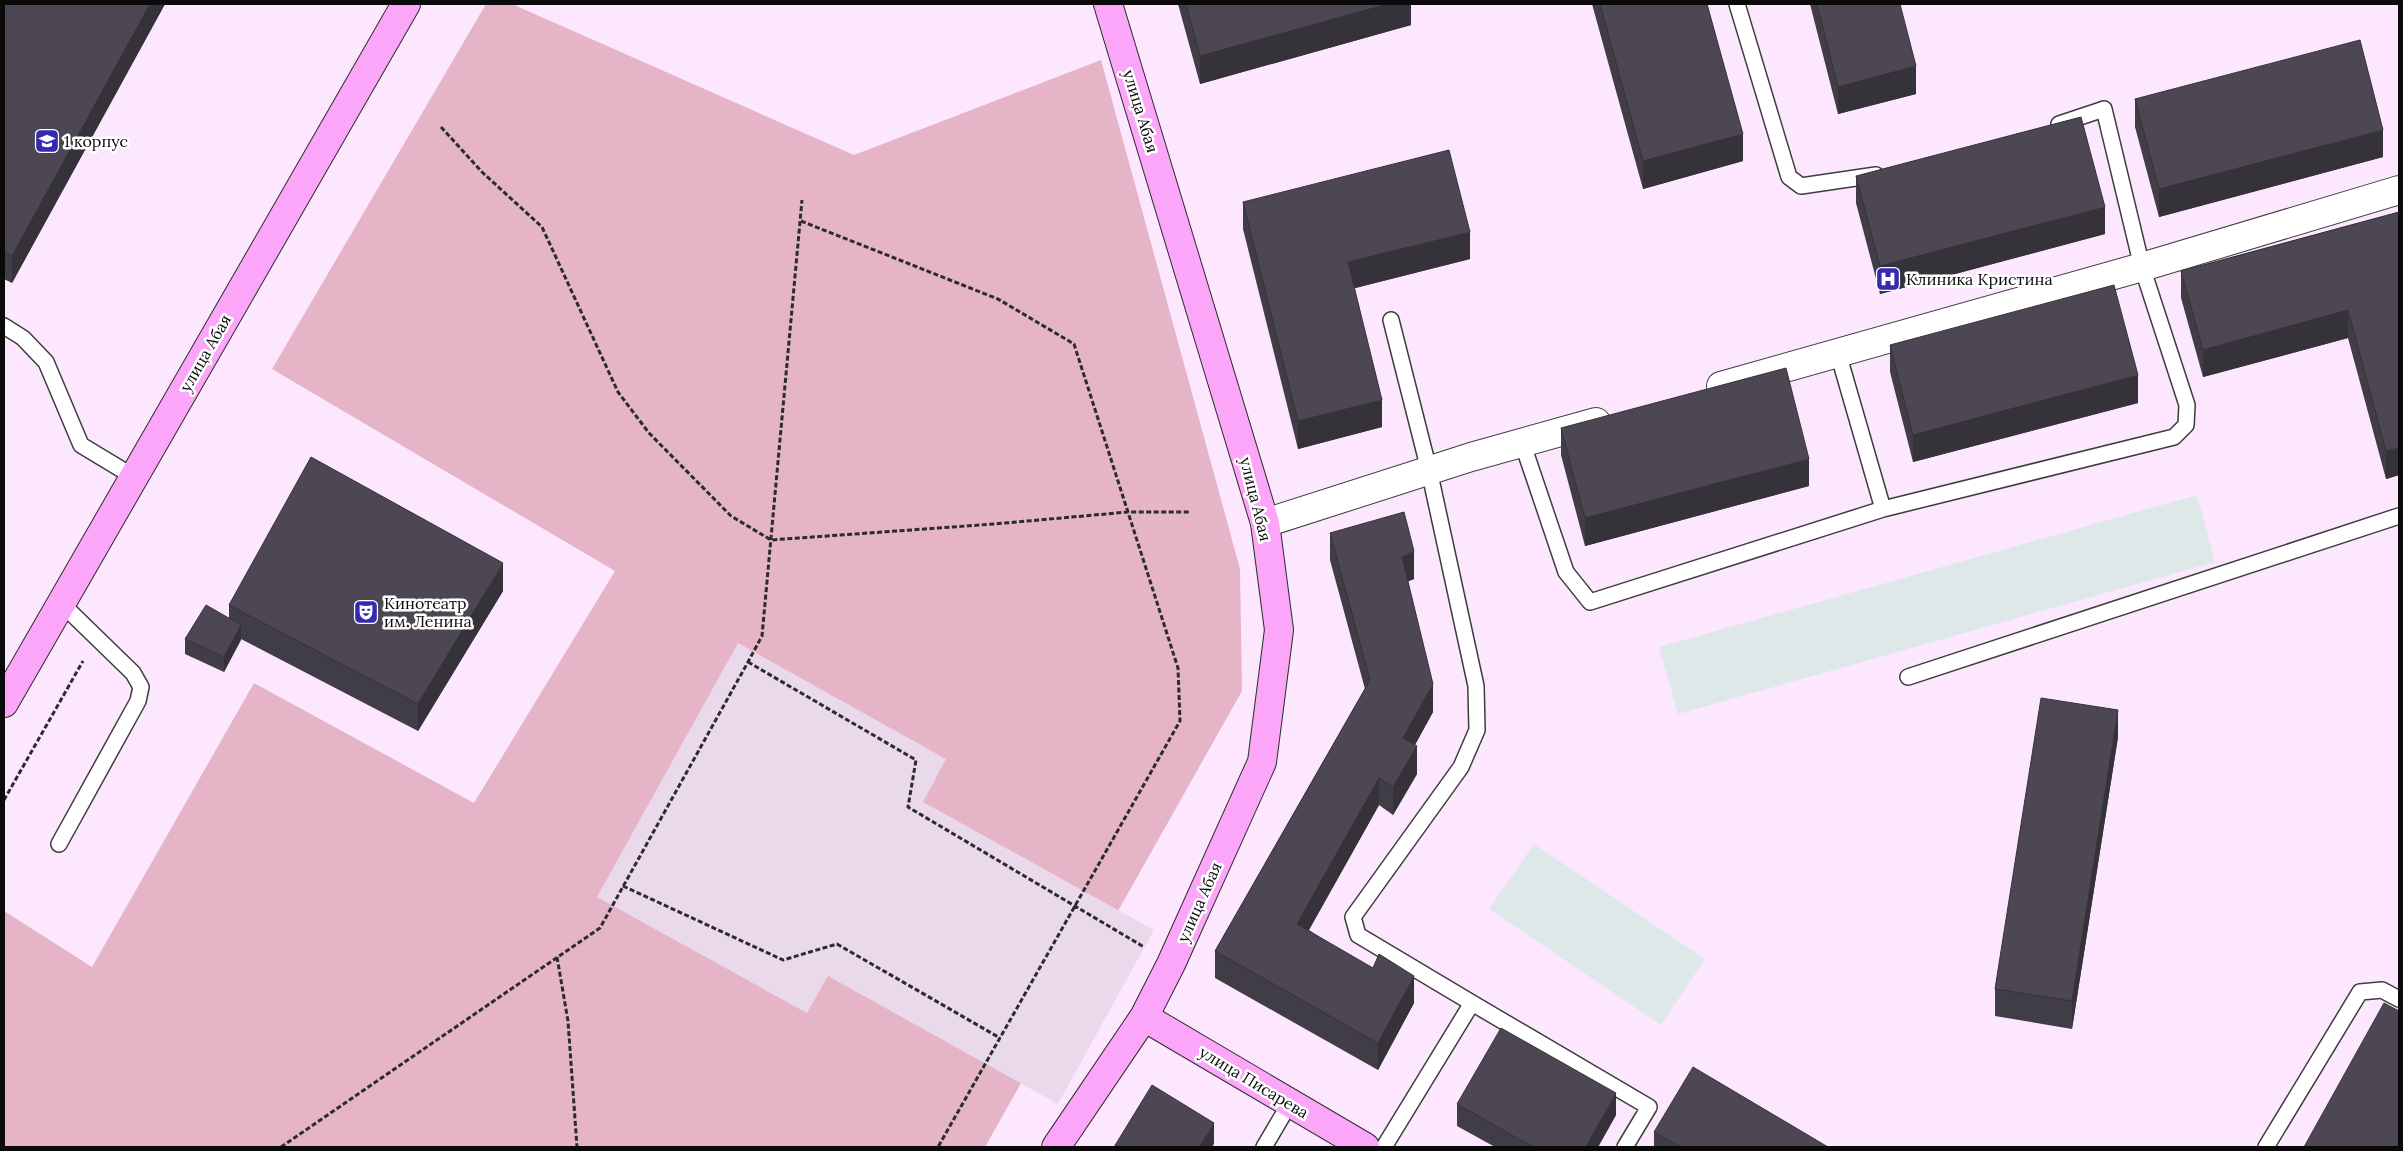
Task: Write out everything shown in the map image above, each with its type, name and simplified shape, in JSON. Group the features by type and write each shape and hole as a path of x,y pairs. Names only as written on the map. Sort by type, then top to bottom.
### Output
{"main road":[{"name":"улица Абая","path":"4,703 406,4"},
{"name":"улица Абая","path":"1056,1147 1144,1016 1171,964 1262,762 1279,630 1265,522 1108,4"},
{"name":"улица Писарева","path":"1144,1016 1365,1147"}],"street":[{"path":"1695,394 2142,267 2399,190"},
{"path":"1265,522 1429,470 1618,415"}],"lane":[{"path":"1737,4 1789,178 1801,186 1823,185 1889,173"},
{"path":"1522,442 1566,572 1590,602 1883,510 2174,436 2186,425 2187,405 2142,267 2104,109 2048,127"},
{"path":"1391,320 1429,470 1476,686 1477,730 1460,767 1353,917 1358,935 1649,1107 1625,1147"},
{"path":"4,326 24,338 46,362 82,445 134,477"},
{"path":"1838,353 1883,510"},
{"path":"1908,677 2399,516"},
{"path":"59,844 138,701 141,688 133,673 61,603"},
{"path":"2266,1147 2360,992 2382,990 2399,999"},
{"path":"1384,1147 1472,1003"},
{"path":"1264,1147 1290,1103"}],"path":[{"path":"442,127 482,172 542,227 618,392 649,432 731,516 771,540 1128,512 1191,512"},
{"path":"281,1147 600,928 748,662 762,636 802,200"},
{"path":"801,221 998,299 1074,344 1178,668 1180,721 938,1147"},
{"path":"4,800 97,637"},
{"path":"748,662 916,760 908,807 1171,964"},
{"path":"623,886 783,960 837,944 1000,1038"},
{"path":"557,957 568,1021 577,1147"}],"shaded area":[{"path":"486,4 512,4 854,155 1101,60 1240,569 1242,691 985,1147 4,1147 4,911 92,967 254,683 474,803 615,571 272,369"},
{"path":"2197,495 2215,562 1678,714 1659,647"},
{"path":"738,643 946,759 923,802 1154,930 1058,1104 828,976 807,1013 597,897"},
{"path":"1534,844 1705,959 1661,1025 1489,909"}],"building":[{"name":"1 корпус","path":"4,4 150,4 12,256 4,251"},
{"path":"1186,4 1388,4 1200,56"},
{"path":"1600,4 1707,4 1743,134 1643,161"},
{"path":"1817,4 1900,4 1916,66 1838,87"},
{"path":"2360,40 2383,130 2159,189 2135,99"},
{"path":"2081,117 2105,207 1880,266 1856,176"},
{"path":"1449,150 1470,232 1348,262 1382,400 1298,421 1243,202"},
{"path":"2399,212 2399,448 2386,451 2348,310 2203,350 2181,271"},
{"path":"2114,285 2138,375 1913,435 1890,345"},
{"path":"1786,368 1809,459 1585,518 1561,428"},
{"name":"Кинотеатр им. Ленина","path":"311,457 503,563 418,704 229,605"},
{"path":"1404,512 1414,551 1402,557 1433,684 1403,738 1417,746 1393,787 1379,778 1297,924 1373,968 1379,954 1414,976 1378,1043 1215,951 1370,680 1330,533"},
{"path":"206,605 241,625 224,657 185,639"},
{"path":"2041,698 2118,710 2072,1001 1995,989"},
{"path":"2384,1003 2399,1011 2399,1147 2304,1147"},
{"path":"1501,1028 1616,1093 1586,1147 1533,1147 1457,1104"},
{"path":"1693,1067 1828,1147 1681,1147 1654,1132"},
{"path":"1152,1085 1214,1123 1199,1147 1114,1147"}],"place":[{"name":"1 корпус","path":"47,141"},
{"name":"Клиника Кристина","path":"1888,279"},
{"name":"Кинотеатр им. Ленина","path":"366,612"}]}
